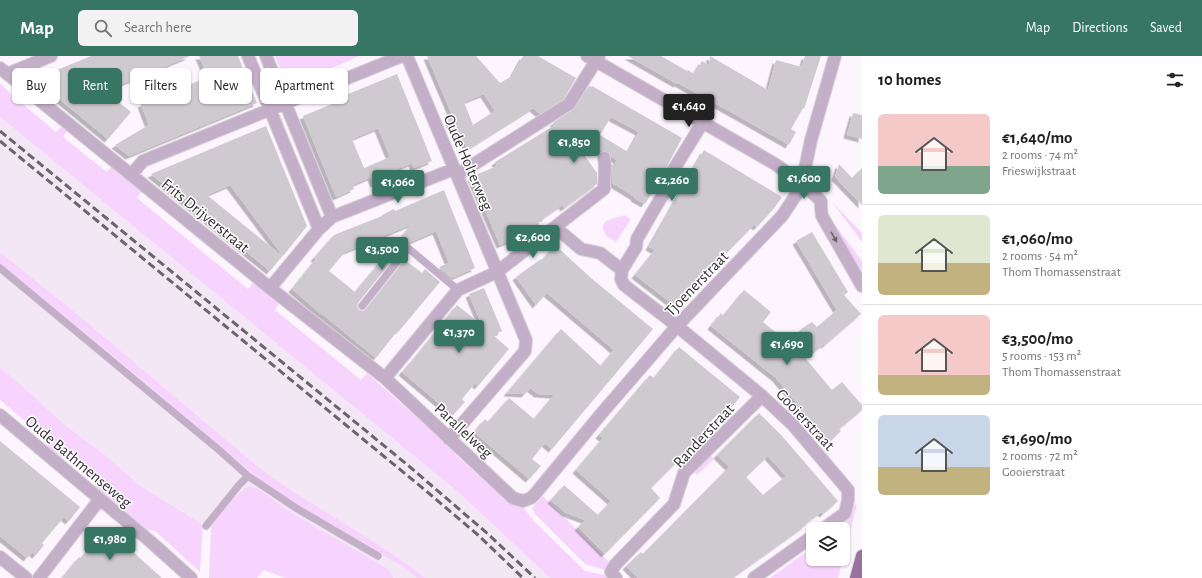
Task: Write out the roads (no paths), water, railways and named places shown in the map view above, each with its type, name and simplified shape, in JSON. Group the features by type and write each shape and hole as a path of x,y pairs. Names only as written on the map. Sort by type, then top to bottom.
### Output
{"main road":[{"path":"856,578 862,556"}],"street":[{"path":"4,71 51,56"},
{"path":"248,56 319,229"},
{"path":"266,56 271,68"},
{"path":"348,78 402,56"},
{"name":"Oude Holterweg","path":"407,56 526,340 526,351 450,439"},
{"name":"Tjoenerstraat","path":"523,501 530,498 539,490 601,414 677,326 782,216 802,183 811,140 835,56"},
{"path":"270,288 319,229 332,217 456,172 569,104 594,58 775,164 802,183 822,201 820,209 822,216 862,286"},
{"name":"Frits Drijverstraat","path":"4,71 270,288 385,378"},
{"path":"131,175 143,161 284,104"},
{"path":"286,104 332,217"},
{"path":"556,227 581,248 600,252 622,270 636,247 637,239 671,181 669,177 703,122"},
{"path":"385,378 458,290 497,272 604,189 604,158"},
{"name":"Gooierstraat","path":"622,270 621,279 624,285 677,326 762,396 793,425 848,490 848,500 845,514 833,522"},
{"name":"Parallelweg","path":"385,378 513,498 523,501"},
{"name":"Randerstraat","path":"613,575 614,565 674,504 684,473 762,396"},
{"name":"Oude Bathmenseweg","path":"0,415 151,542 191,578"},
{"path":"39,578 100,499"},
{"path":"754,578 806,541"},
{"path":"0,557 26,578"}],"lane":[{"path":"362,306 408,248 458,290"},
{"path":"0,268 219,450 248,476 296,508 378,556"},
{"path":"206,526 248,476"}],"railway":[{"path":"0,131 410,467 488,534 535,578"},
{"path":"0,141 425,490 478,535 523,578"}]}
